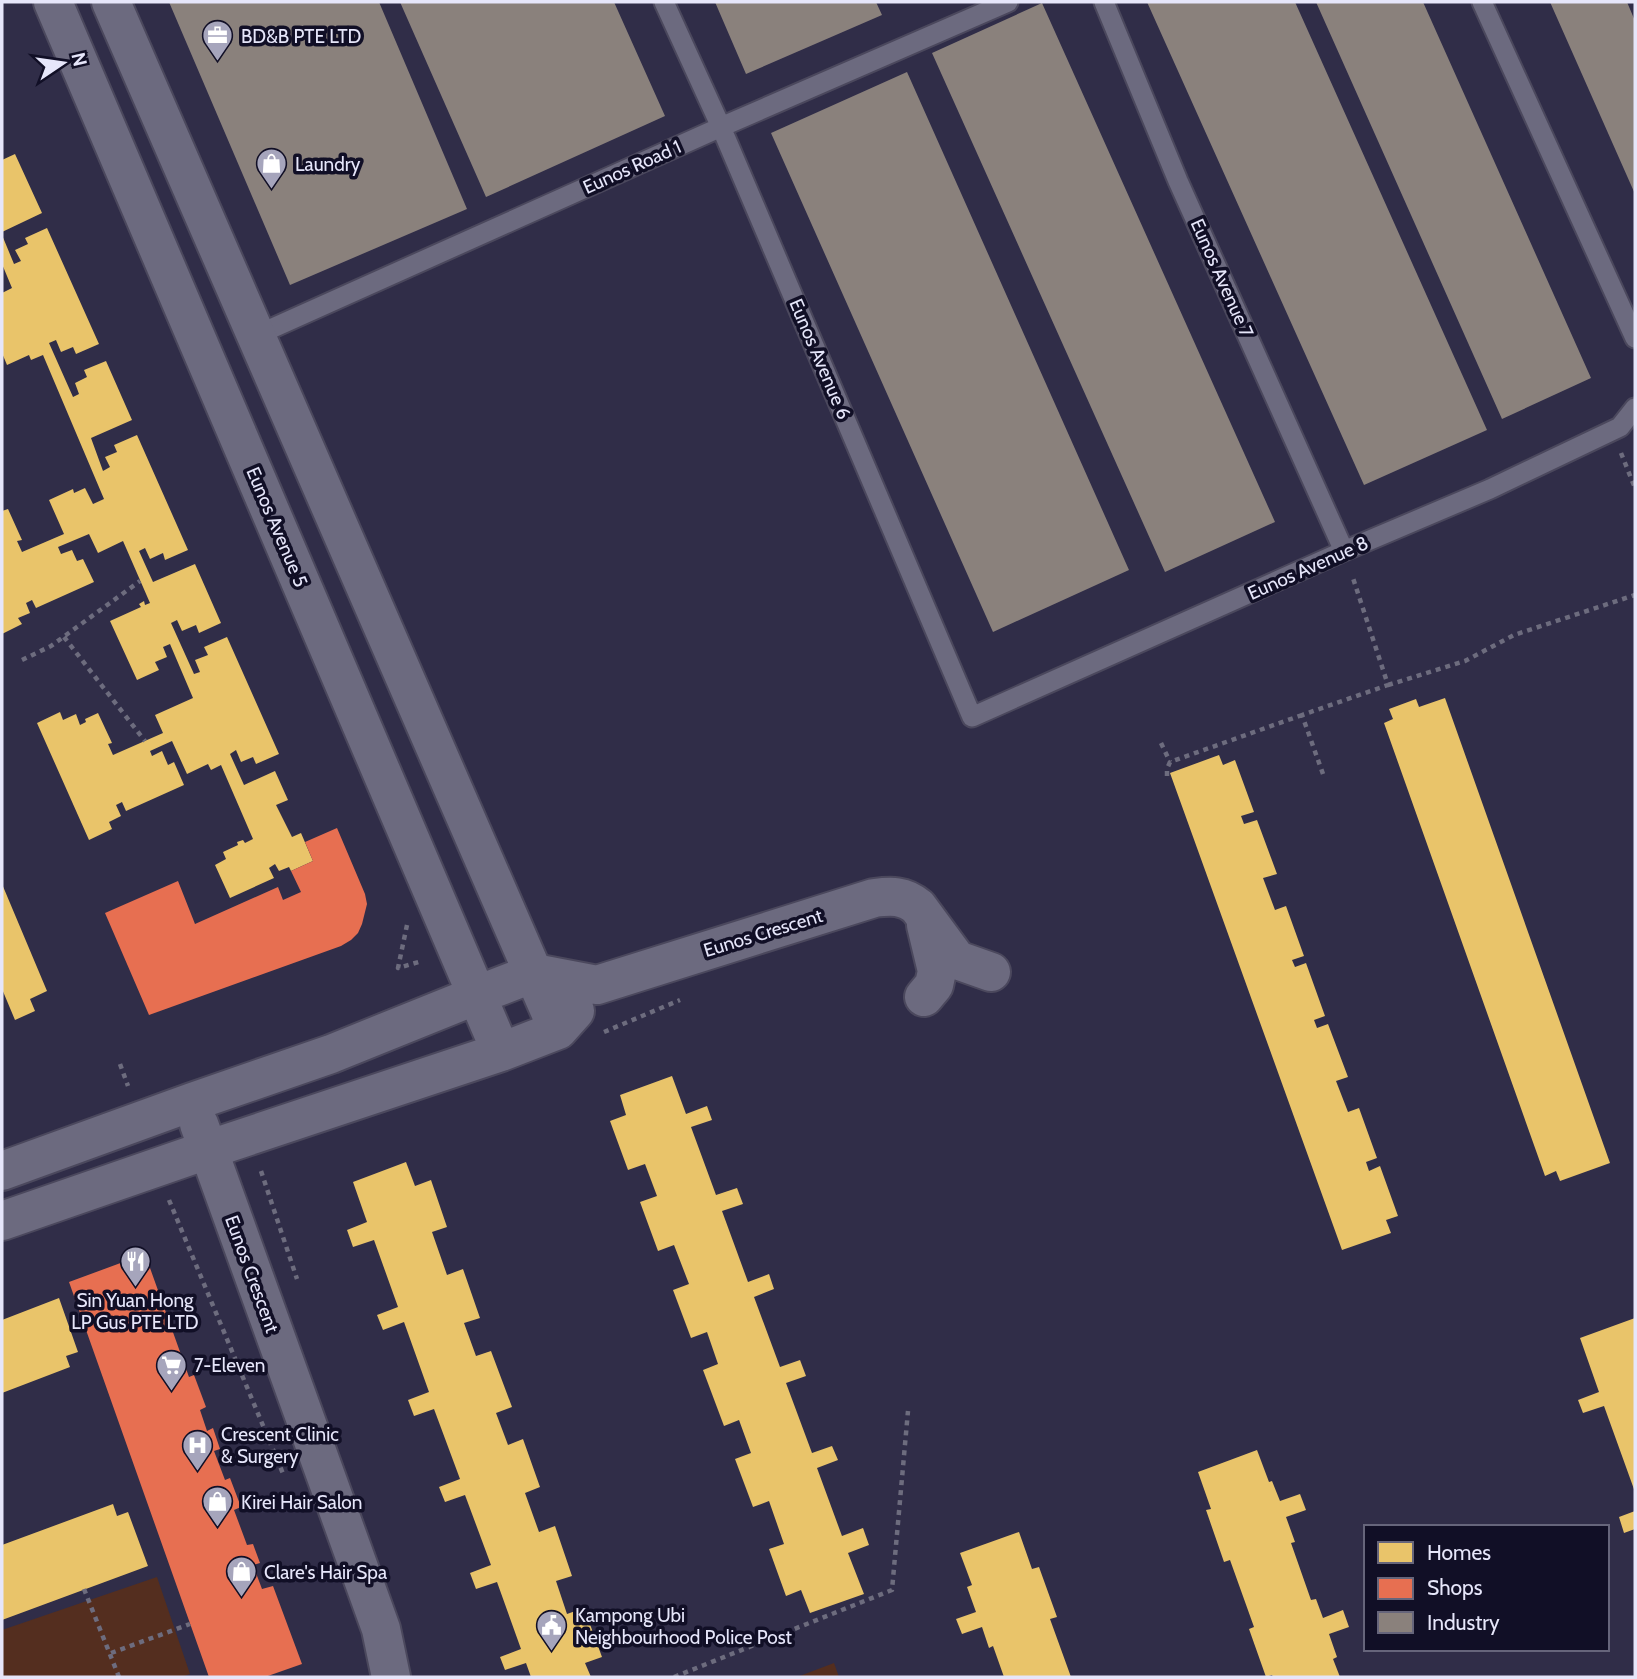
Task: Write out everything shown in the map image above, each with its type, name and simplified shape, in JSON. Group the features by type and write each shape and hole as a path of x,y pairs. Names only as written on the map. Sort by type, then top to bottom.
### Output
{"street":[{"name":"Eunos Avenue 5","path":"53,2 501,1052"},
{"path":"111,2 558,1030"},
{"name":"Eunos Crescent","path":"534,973 597,985 874,898 888,896 902,897 918,907 957,960 991,972"},
{"path":"924,916 937,971 934,985 924,997"},
{"path":"2,1171 331,1054 534,973"},
{"path":"2,1222 501,1052 558,1030 597,985"},
{"name":"Eunos Crescent","path":"192,1102 381,1629 391,1677"}],"lane":[{"name":"Eunos Avenue 6","path":"664,2 721,127 972,718"},
{"name":"Eunos Road 1","path":"257,335 1008,2"},
{"name":"Eunos Avenue 7","path":"1104,2 1178,181 1344,551"},
{"path":"1482,2 1635,338"},
{"name":"Eunos Avenue 8","path":"972,718 1344,551 1490,489 1620,427 1635,408"}],"path":[{"path":"1612,431 1635,488"},
{"path":"1344,551 1388,685"},
{"path":"22,660 51,646 140,581"},
{"path":"1167,776 1170,762 1465,660 1514,635 1635,595"},
{"path":"64,637 145,741"},
{"path":"1302,715 1323,774"},
{"path":"1161,743 1170,762"},
{"path":"600,1034 689,996"},
{"path":"168,1197 285,1477"},
{"path":"674,1677 892,1590 908,1411"},
{"path":"85,1589 119,1677"},
{"path":"111,1653 190,1624"}],"shaded area":[{"path":"157,1577 190,1674 182,1677 2,1677 2,1630"},
{"path":"834,1663 839,1677 797,1677"}],"building: Homes":[{"path":"15,154 42,213 2,232 2,160"},
{"path":"47,228 99,344 76,354 73,347 61,352 56,340 49,343 73,397 79,394 75,383 87,377 84,370 106,361 132,420 91,438 103,471 110,467 105,457 117,452 114,445 137,435 188,550 165,560 163,553 150,559 145,548 139,551 153,582 195,564 221,623 199,633 196,625 182,631 177,620 171,623 194,674 200,672 195,660 208,655 204,647 227,637 279,754 256,764 253,757 241,762 236,750 230,754 244,785 275,771 288,800 276,805 292,837 301,833 313,861 291,871 289,867 279,871 275,864 269,868 274,878 230,898 215,865 226,859 223,852 238,845 237,842 243,840 245,843 253,839 221,765 211,770 208,764 187,774 172,741 150,751 152,756 162,751 168,765 174,762 184,785 126,811 122,802 116,805 121,816 109,822 112,829 89,840 37,723 60,712 63,720 76,714 80,725 86,722 85,719 98,713 112,743 108,744 113,755 163,733 155,715 193,698 170,644 163,647 167,657 155,662 159,670 137,680 110,621 141,607 139,604 144,601 145,605 150,603 123,541 98,553 89,534 58,547 61,554 72,550 77,561 83,559 94,582 36,608 32,600 26,603 30,613 18,618 22,624 2,634 2,511 8,509 22,540 17,541 22,552 64,534 49,500 73,489 74,493 85,488 93,504 104,499 43,355 31,360 29,355 7,365 2,353 2,293 12,288 2,264 2,235 14,264 21,261 15,250 28,244 25,238"},
{"path":"1445,698 1610,1163 1560,1181 1556,1171 1545,1176 1384,723 1393,719 1389,709 1416,699 1419,707"},
{"path":"1219,755 1223,765 1235,760 1254,812 1241,816 1244,824 1257,820 1277,874 1263,878 1275,910 1286,906 1304,956 1292,960 1295,967 1306,963 1325,1016 1314,1020 1317,1028 1328,1024 1348,1077 1336,1081 1348,1112 1359,1108 1377,1158 1366,1162 1369,1171 1380,1166 1398,1216 1386,1220 1391,1233 1342,1250 1170,773"},
{"path":"2,884 47,991 30,999 35,1011 15,1020 2,989"},
{"path":"672,1076 686,1114 707,1106 712,1120 691,1127 716,1195 737,1188 743,1204 722,1211 748,1282 769,1274 774,1289 754,1297 780,1367 800,1360 806,1376 786,1383 812,1453 832,1446 838,1460 817,1468 842,1536 863,1528 869,1545 848,1553 864,1594 810,1613 801,1590 786,1596 769,1549 784,1544 769,1501 753,1507 735,1459 751,1453 739,1420 724,1426 703,1370 718,1364 707,1332 691,1338 673,1290 689,1284 674,1245 658,1251 640,1202 657,1196 645,1164 628,1170 610,1121 626,1115 620,1095"},
{"path":"406,1162 415,1186 431,1180 447,1227 432,1232 447,1275 463,1269 480,1318 464,1323 476,1356 491,1351 512,1407 496,1413 508,1445 523,1439 540,1487 525,1493 539,1532 555,1526 572,1576 556,1581 567,1614 584,1608 602,1657 585,1663 591,1677 531,1677 526,1663 505,1670 500,1657 521,1649 497,1582 476,1589 470,1573 491,1565 465,1495 445,1502 439,1487 460,1479 434,1409 414,1416 408,1400 429,1392 404,1322 383,1330 377,1315 398,1307 374,1240 353,1247 347,1230 367,1222 353,1182"},
{"path":"59,1298 78,1352 66,1356 70,1367 2,1393 2,1320"},
{"path":"1635,1318 1635,1492 1604,1406 1583,1413 1578,1400 1599,1392 1580,1338"},
{"path":"1257,1450 1269,1482 1272,1481 1280,1501 1300,1494 1306,1510 1286,1517 1295,1542 1291,1543 1311,1600 1316,1599 1323,1618 1343,1610 1349,1627 1329,1634 1337,1657 1333,1659 1340,1677 1266,1677 1249,1629 1254,1627 1230,1560 1224,1562 1206,1510 1211,1509 1198,1472"},
{"path":"113,1504 117,1516 128,1512 148,1566 2,1620 2,1545"},
{"path":"1635,1511 1635,1529 1624,1533 1619,1517"},
{"path":"1019,1532 1032,1569 1039,1567 1057,1617 1050,1619 1071,1677 1004,1677 993,1646 989,1648 982,1627 962,1634 956,1619 976,1612 967,1587 972,1585 960,1553"}],"building: Shops":[{"path":"337,828 367,904 358,933 351,940 341,946 149,1015 105,913 178,881 195,924 278,887 283,900 301,892 291,871 313,861 305,842"},
{"path":"145,1254 189,1377 194,1375 206,1407 200,1410 207,1431 213,1428 220,1449 214,1451 225,1480 230,1478 241,1507 234,1510 247,1545 253,1544 260,1563 253,1565 262,1589 273,1586 302,1664 265,1677 209,1677 69,1282"}],"building: Industry":[{"path":"169,2 379,2 467,209 290,285"},
{"path":"400,2 614,2 665,116 486,197"},
{"path":"715,2 876,2 882,15 746,74"},
{"path":"1147,2 1295,2 1487,430 1364,485"},
{"path":"1316,2 1423,2 1591,378 1502,419"},
{"path":"1550,2 1627,2 1635,21 1635,194"},
{"path":"1042,3 1275,522 1165,572 932,53"},
{"path":"907,72 1129,570 993,632 771,133"}],"place":[{"name":"BD&B PTE LTD","path":"218,63"},
{"name":"Laundry","path":"272,191"},
{"name":"Sin Yuan Hong LP Gus PTE LTD","path":"135,1288"},
{"name":"7-Eleven","path":"171,1392"},
{"name":"Crescent Clinic & Surgery","path":"198,1472"},
{"name":"Kirei Hair Salon","path":"218,1529"},
{"name":"Clare's Hair Spa","path":"241,1599"},
{"name":"Kampong Ubi Neighbourhood Police Post","path":"552,1653"}]}
